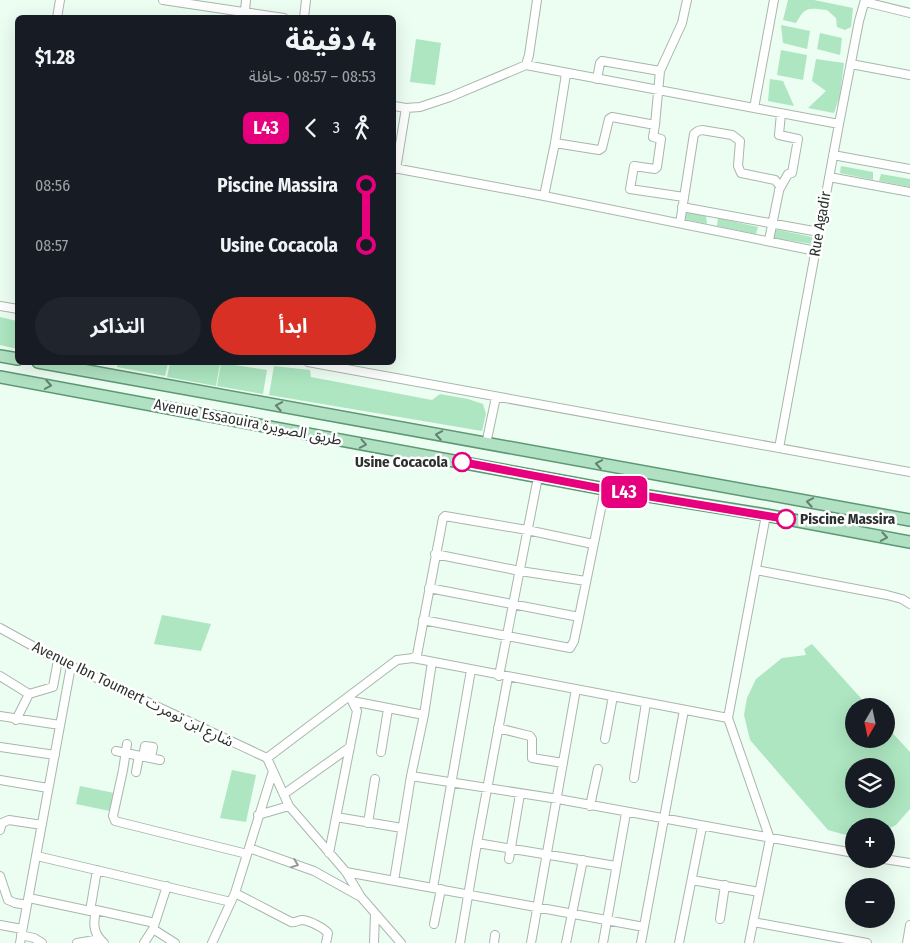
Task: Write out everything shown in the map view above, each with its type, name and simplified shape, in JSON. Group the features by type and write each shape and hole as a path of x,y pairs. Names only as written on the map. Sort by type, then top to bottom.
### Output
{"main road":[{"path":"0,356 15,358"},
{"name":"Avenue Essaouira طريق الصويرة","path":"54,365 910,520"},
{"name":"Avenue Essaouira طريق الصويرة","path":"0,377 604,489 766,515 910,542"}],"street":[{"path":"58,15 60,0"},
{"path":"163,0 267,15"},
{"path":"244,11 246,0"},
{"path":"304,15 306,0"},
{"path":"526,65 537,0"},
{"path":"684,197 630,189 634,166 656,167 661,138 653,137 660,89 660,71 682,23 687,0"},
{"path":"754,108 774,0"},
{"path":"866,1 910,13"},
{"name":"Rue Agadir","path":"779,448 838,124 859,21 866,1"},
{"path":"597,79 602,60 660,71"},
{"path":"850,64 910,75"},
{"path":"396,106 420,107 450,97 526,65 838,124"},
{"path":"544,196 566,74"},
{"path":"396,163 406,108"},
{"path":"778,192 788,174 792,173 798,139 779,136 781,113"},
{"path":"555,143 599,150 602,148 609,119 612,117 655,125"},
{"path":"680,223 693,138 698,131 738,138 741,146 739,170 741,173 775,180 780,186 769,240"},
{"path":"833,155 910,169"},
{"path":"396,168 769,240 816,251"},
{"path":"829,177 910,192"},
{"path":"682,207 819,232"},
{"path":"0,306 15,308"},
{"path":"324,365 910,472"},
{"path":"486,444 496,397"},
{"path":"460,943 498,728 507,636 538,476"},
{"path":"423,620 570,648 574,641 604,489"},
{"path":"413,658 417,655 443,518 448,515 593,544"},
{"path":"749,943 770,839 728,718 766,515"},
{"path":"436,554 586,581"},
{"path":"756,570 887,595 902,599 910,604"},
{"path":"429,588 579,616"},
{"name":"Avenue Ibn Toumert شارع ابن تومرت","path":"0,628 58,660 267,758"},
{"path":"401,943 361,897 346,872 289,806 267,758 351,699 397,660 413,658 504,677 728,718"},
{"path":"16,720 29,694 53,687 58,660"},
{"path":"394,881 432,662"},
{"path":"21,936 71,666"},
{"path":"434,924 451,781 471,670"},
{"path":"0,676 29,694"},
{"path":"531,943 576,689"},
{"path":"605,739 613,696"},
{"path":"351,699 388,709 424,715"},
{"path":"329,853 358,711 351,699"},
{"path":"634,778 646,703"},
{"path":"381,752 388,709"},
{"path":"641,943 684,710"},
{"path":"0,716 60,726"},
{"path":"498,728 530,736 532,739 532,758 563,763"},
{"path":"126,744 113,816 115,821 248,851 314,871 361,897"},
{"path":"0,747 55,755"},
{"path":"284,794 350,748"},
{"path":"116,751 160,760"},
{"path":"136,772 141,756"},
{"path":"590,806 598,769"},
{"path":"212,943 235,893 273,771"},
{"path":"411,776 558,799 845,852"},
{"path":"368,823 374,779"},
{"path":"0,780 48,788"},
{"path":"509,860 520,794"},
{"path":"258,816 289,806"},
{"path":"603,943 626,812"},
{"path":"336,817 402,828"},
{"path":"0,830 2,823 9,820 42,825"},
{"path":"679,943 702,827"},
{"path":"477,843 616,866"},
{"path":"36,856 231,902"},
{"path":"566,943 583,860"},
{"path":"895,861 910,863"},
{"path":"97,870 93,911 96,934 102,941"},
{"path":"346,872 644,927"},
{"path":"0,876 8,900 15,903 28,901 93,911 154,926 175,943"},
{"path":"692,880 759,892"},
{"path":"720,919 725,885"},
{"path":"144,943 154,926 167,886"},
{"path":"235,893 294,923 304,920 325,930 328,933 326,943"},
{"path":"374,943 375,914"},
{"path":"753,922 867,943"},
{"path":"0,925 21,936 34,938 42,943"},
{"path":"907,943 910,925"},
{"path":"77,943 102,941"}],"green space":[{"path":"788,0 814,0 853,8 851,27 845,30 837,27 836,18 827,10 821,9 808,9 796,23 783,20"},
{"path":"781,25 810,31 807,49 783,43"},
{"path":"820,33 842,38 840,55 817,49"},
{"path":"416,39 441,43 435,85 410,82"},
{"path":"781,50 807,55 803,80 777,75"},
{"path":"816,59 844,63 840,95 834,113 808,108 826,91 812,81"},
{"path":"770,79 783,81 794,106 768,101"},
{"path":"841,166 873,172 873,180 840,173"},
{"path":"881,174 910,179 910,187 879,181"},
{"path":"687,212 706,215 707,224 683,219"},
{"path":"718,218 758,227 756,234 717,226"},
{"path":"774,229 812,237 813,244 773,238"},
{"path":"0,317 15,321 15,349 0,345"},
{"path":"117,365 168,365 165,376 117,367"},
{"path":"170,365 220,365 216,386 167,377"},
{"path":"221,365 267,370 263,394 217,386"},
{"path":"274,366 310,370 311,377 432,400 440,394 468,399 483,404 486,414 482,431 269,395"},
{"path":"162,615 211,624 201,651 154,644"},
{"path":"812,644 861,698 845,698 845,748 895,748 895,736 910,752 910,809 896,825 895,818 845,818 845,835 828,830 750,740 744,715 747,698 756,679 782,658 806,655 804,649"},
{"path":"232,770 256,775 246,822 220,818"},
{"path":"80,786 114,793 110,811 76,804"}],"bus line":[{"name":"L43","path":"462,462 604,489 786,519"}],"place":[{"name":"Usine Cocacola","path":"462,462"},
{"name":"Piscine Massira","path":"786,519"}]}
